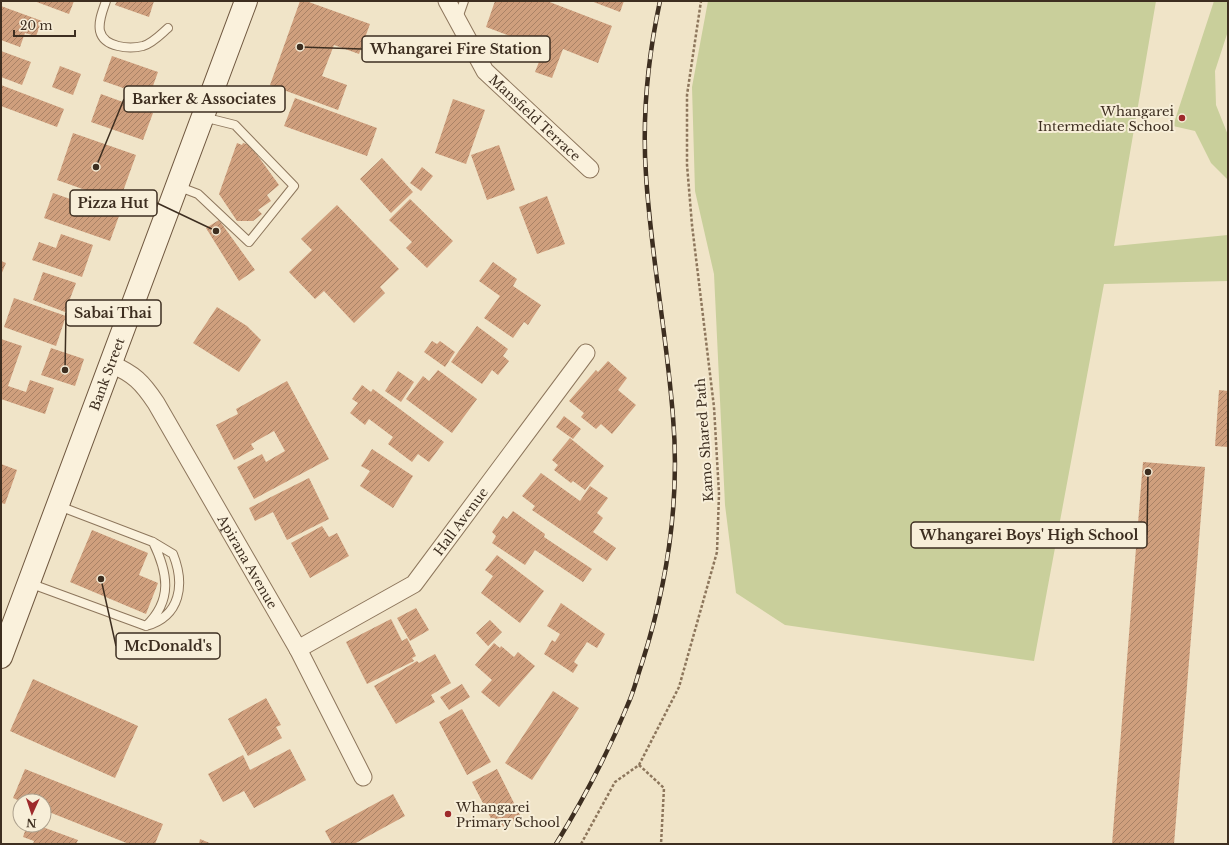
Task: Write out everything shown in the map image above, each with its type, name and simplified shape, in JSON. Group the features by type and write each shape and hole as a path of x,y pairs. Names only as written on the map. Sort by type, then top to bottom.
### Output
{"main road":[{"name":"Bank Street","path":"1,657 246,1"}],"street":[{"name":"Mansfield Terrace","path":"447,1 485,71 590,169"},
{"name":"Hall Avenue","path":"298,649 414,584 586,353"},
{"name":"Apirana Avenue","path":"111,364 130,372 147,389 298,649 363,777"}],"lane":[{"path":"106,1 100,21 100,32 107,40 116,46 144,46 168,28"},
{"path":"457,21 464,1"},
{"path":"177,186 198,194 249,242 294,186 235,125 203,117"},
{"path":"29,583 146,626 158,622 171,611 176,603 179,583 177,564 173,554 154,542 58,506"},
{"path":"146,626 159,610 166,586 165,571 154,542"}],"path":[{"name":"Kamo Shared Path","path":"581,844 615,782 639,765 679,687 717,552 719,494 714,407 692,225 687,165 687,95 701,1"},
{"path":"639,765 664,788 661,844"}],"green space":[{"path":"708,1 1156,1 1114,246 1228,235 1228,281 1104,284 1034,661 785,625 736,593 725,505 714,274 695,191 692,87"},
{"path":"1214,1 1228,1 1228,31 1215,71 1216,105 1228,135 1228,180 1211,163 1195,131 1173,126"}],"building":[{"path":"34,1 74,1 69,14"},
{"path":"117,1 154,1 149,17 115,5"},
{"path":"300,1 306,1 370,24 359,54 334,45 322,76 347,85 338,110 270,85"},
{"path":"495,1 547,1 612,26 598,63 563,49 552,78 535,72 544,49 486,27"},
{"path":"591,1 624,1 620,12"},
{"path":"1,6 42,21 36,36 25,33 20,47 1,40"},
{"path":"1,51 31,62 22,85 1,77"},
{"path":"112,56 158,72 149,97 103,81"},
{"path":"60,66 81,74 73,95 52,87"},
{"path":"1,85 64,109 57,127 1,106"},
{"path":"101,94 153,113 143,140 91,122"},
{"path":"295,98 377,128 367,156 284,126"},
{"path":"453,99 485,110 466,164 435,153"},
{"path":"73,133 136,155 116,211 90,203 94,193 57,180"},
{"path":"237,143 242,145 243,143 250,145 279,185 267,195 271,201 258,210 262,214 253,221 237,221 219,194"},
{"path":"499,145 515,190 487,200 471,155"},
{"path":"382,158 413,192 391,213 360,179"},
{"path":"422,167 433,176 421,191 410,183"},
{"path":"53,193 119,216 110,241 44,218"},
{"path":"547,196 565,244 537,254 519,207"},
{"path":"410,199 453,241 427,268 406,248 412,242 389,220"},
{"path":"337,205 399,269 380,287 385,293 354,323 324,291 315,299 289,272 312,250 301,239"},
{"path":"219,220 255,270 239,281 206,228"},
{"path":"61,234 93,245 82,277 32,260 39,242 56,248"},
{"path":"1,261 6,263 1,275"},
{"path":"493,262 517,279 513,286 541,305 528,325 524,322 513,338 484,318 500,296 479,281"},
{"path":"43,272 76,283 65,312 33,300"},
{"path":"14,298 66,316 56,346 4,327"},
{"path":"217,307 247,326 261,340 239,372 193,343"},
{"path":"477,326 508,349 503,356 509,361 498,375 492,370 482,384 451,362"},
{"path":"1,339 22,346 8,386 26,392 30,380 54,388 45,414 1,399"},
{"path":"432,341 437,344 440,341 455,352 445,367 424,352"},
{"path":"51,348 84,359 75,386 41,375"},
{"path":"608,361 627,378 618,390 636,405 612,434 601,424 596,429 581,417 584,413 569,401 596,370 598,372"},
{"path":"438,370 477,399 452,433 406,399 423,376 429,381"},
{"path":"398,371 414,382 401,402 385,391"},
{"path":"287,381 329,459 254,499 237,467 262,454 266,462 285,451 274,431 251,444 254,449 234,460 216,425 238,414 236,409"},
{"path":"362,385 371,392 373,389 444,442 429,462 418,454 412,462 388,444 393,437 369,419 365,425 350,413 358,403 352,399"},
{"path":"1219,390 1228,391 1228,447 1215,446"},
{"path":"564,416 581,429 573,439 556,427"},
{"path":"570,438 604,466 585,490 573,481 571,483 554,470 558,465 552,460"},
{"path":"372,449 413,476 393,508 360,486 370,471 361,466"},
{"path":"1143,462 1205,467 1174,844 1112,844"},
{"path":"1,464 17,470 5,504 1,503"},
{"path":"541,473 580,501 590,486 608,498 597,513 603,518 593,532 616,548 607,561 532,510 535,506 522,496"},
{"path":"309,478 329,519 287,540 273,512 255,521 249,508"},
{"path":"513,511 545,534 544,537 592,569 583,582 535,550 525,565 492,543 496,536 492,532 503,516 507,519"},
{"path":"322,526 329,537 337,533 349,556 310,578 291,543"},
{"path":"92,530 148,553 139,575 158,583 146,614 70,582"},
{"path":"497,555 544,591 520,623 481,593 493,576 485,570"},
{"path":"561,603 605,634 597,648 587,642 574,662 578,665 573,673 544,654 552,640 555,642 560,634 547,626"},
{"path":"416,608 429,630 410,641 397,618"},
{"path":"391,619 402,641 407,638 416,656 412,658 414,661 367,684 346,642"},
{"path":"490,620 502,632 488,646 476,633"},
{"path":"494,643 500,648 501,646 514,657 518,652 535,666 499,707 481,692 492,680 475,665"},
{"path":"435,654 451,683 431,695 435,702 396,724 374,686 417,661 419,663"},
{"path":"33,679 138,726 115,778 10,731"},
{"path":"462,684 470,697 449,710 440,697"},
{"path":"553,691 579,708 532,780 505,763"},
{"path":"266,698 281,725 276,727 282,738 248,756 228,719"},
{"path":"462,709 491,762 467,775 439,722"},
{"path":"290,749 306,780 254,808 244,791 223,802 208,774 243,755 250,770"},
{"path":"25,769 163,824 155,844 129,844 52,813 52,793 15,793"},
{"path":"497,769 521,817 497,830 472,782"},
{"path":"393,794 405,816 354,844 332,844 325,831"},
{"path":"52,830 78,840 76,844 33,844 34,841 23,837 24,833 52,833"},
{"path":"200,839 212,844 199,844"}],"railway":[{"path":"556,844 595,776 632,694 651,633 665,573 670,542 675,479 675,448 667,356 651,236 645,153 649,65 660,1"}],"place":[{"name":"Whangarei Fire Station","path":"300,47"},
{"name":"Whangarei Intermediate School","path":"1182,118"},
{"name":"Barker & Associates","path":"96,167"},
{"name":"Pizza Hut","path":"216,231"},
{"name":"Sabai Thai","path":"65,370"},
{"name":"Whangarei Boys' High School","path":"1148,472"},
{"name":"McDonald's","path":"101,579"},
{"name":"Whangarei Primary School","path":"448,814"}]}
